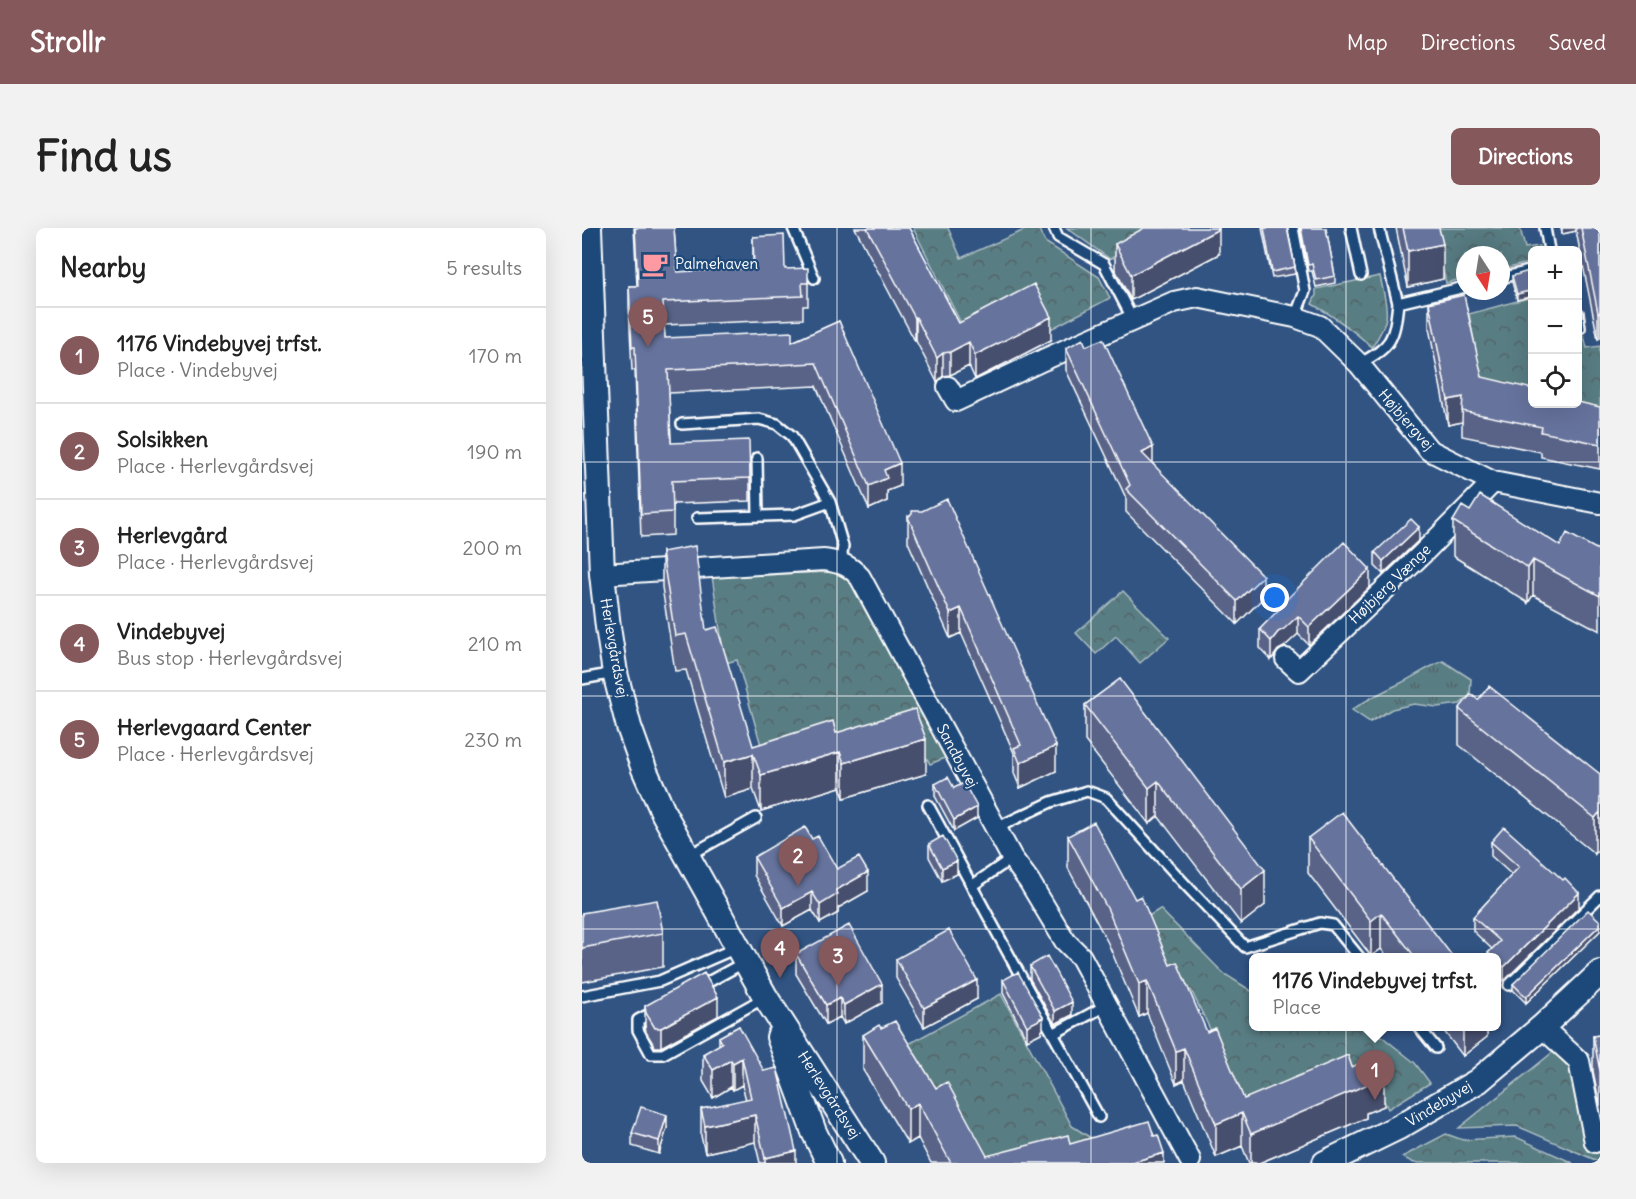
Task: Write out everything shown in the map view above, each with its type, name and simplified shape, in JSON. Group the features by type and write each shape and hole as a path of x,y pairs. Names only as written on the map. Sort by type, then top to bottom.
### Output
{"street":[{"name":"Herlevgårdsvej","path":"589,228 602,574 615,673 629,727 664,814 766,998 872,1163"},
{"name":"Højbjergvej","path":"1133,320 1174,302 1197,297 1295,317 1320,326 1359,364 1429,450 1493,482 1600,503"},
{"path":"948,387 956,401 1133,320"},
{"name":"Højbjerg Vænge","path":"1286,659 1299,672 1493,482"},
{"path":"602,574 824,560 841,563"},
{"name":"Sandbyvej","path":"841,563 851,567 860,577 995,828 1065,942 1081,957 1190,1160"},
{"name":"Vindebyvej","path":"1325,1163 1399,1127 1478,1081 1542,1027 1600,973"},
{"name":"Herlevgårdsvej","path":"766,998 814,1132 829,1163"},
{"path":"1542,1027 1579,1061 1595,1142"},
{"path":"792,1073 836,1133 852,1163"}],"lane":[{"path":"793,228 814,278"},
{"path":"1054,228 1058,237 1104,264 1133,320"},
{"path":"1293,228 1305,291 1295,317"},
{"path":"1351,228 1361,275"},
{"path":"1359,364 1379,353 1390,341 1395,328 1398,303 1379,228"},
{"path":"1545,228 1549,246"},
{"path":"1510,276 1528,271"},
{"path":"1398,303 1456,289"},
{"path":"682,424 759,419 777,424 792,436 830,502 843,546 841,563"},
{"path":"756,458 758,516"},
{"path":"696,518 794,515 830,502"},
{"path":"582,679 615,673"},
{"path":"995,828 1051,802 1086,791 1106,798 1245,947 1320,923 1333,925 1357,953"},
{"path":"928,805 1099,1117"},
{"path":"688,856 756,818"},
{"path":"973,885 1012,858"},
{"path":"1509,985 1600,896"},
{"path":"690,992 743,954"},
{"path":"582,996 660,981 743,954"},
{"path":"659,1008 638,1020 638,1030 651,1054 663,1054 766,998"},
{"path":"1053,1034 1107,1005"},
{"path":"1422,1031 1436,1048"}],"green space":[{"path":"913,228 948,228 961,258 1029,228 1038,228 1045,242 1099,277 1110,298 1047,331 964,329"},
{"path":"1067,228 1165,228 1110,259"},
{"path":"1434,228 1520,228 1525,248 1528,248 1528,263 1510,268 1510,246 1456,246 1456,280 1446,283"},
{"path":"1380,276 1385,297 1386,320 1372,347 1328,313 1312,304 1316,289"},
{"path":"1528,298 1528,408 1582,408 1582,336 1587,348 1600,346 1600,425 1485,401 1469,314"},
{"path":"836,572 849,577 950,756 930,764 908,727 768,770 737,660 725,663 712,576"},
{"path":"1123,591 1169,638 1140,663 1116,636 1096,654 1076,633"},
{"path":"1443,661 1471,679 1470,695 1460,704 1437,707 1414,704 1392,709 1370,722 1352,710 1376,695"},
{"path":"1160,909 1223,973 1249,989 1249,1031 1375,1031 1415,1063 1430,1083 1388,1109 1377,1086 1249,1119 1225,1060 1191,990 1184,993 1142,920"},
{"path":"1001,994 1072,1126 1094,1140 980,1163 903,1047"},
{"path":"1553,1052 1576,1070 1590,1151 1600,1150 1600,1162 1517,1126 1459,1128"},
{"path":"1446,1134 1463,1140 1516,1137 1573,1163 1414,1163 1402,1157"}],"building":[{"path":"635,228 674,228 677,272 754,268 753,237 784,235 785,269 808,268 808,283 802,283 803,296 663,302 665,338 792,332 792,342 839,321 900,463 884,470 887,478 869,486 816,363 668,370 671,443 749,440 750,478 672,481 673,512 641,514 635,347 632,347 629,286 638,286"},
{"path":"867,228 909,228 959,323 1034,284 1051,317 975,355 969,342 937,358"},
{"path":"1144,228 1219,229 1131,275 1115,244"},
{"path":"1264,228 1287,228 1295,267 1272,272"},
{"path":"1301,228 1326,228 1335,276 1316,280 1312,264 1308,265"},
{"path":"1403,228 1439,228 1443,244 1408,251"},
{"path":"1581,228 1600,228 1600,313 1598,313"},
{"path":"1528,271 1528,291 1517,294 1512,276"},
{"path":"1456,297 1456,300 1465,300 1482,377 1528,388 1528,408 1582,408 1582,403 1600,407 1600,444 1541,432 1542,427 1462,411 1463,397 1448,400 1429,303"},
{"path":"1083,339 1086,346 1103,339 1153,447 1142,453 1263,576 1237,601 1126,489 1130,485 1066,348"},
{"path":"1480,495 1560,546 1567,533 1600,551 1600,596 1533,560 1528,568 1453,521 1462,506 1470,511"},
{"path":"947,499 1056,746 1020,763 1014,748 1021,745 961,608 950,613 908,517 912,511 922,511"},
{"path":"1411,519 1419,527 1383,561 1375,552"},
{"path":"1344,542 1370,569 1309,627 1298,616 1278,632 1271,641 1260,629"},
{"path":"695,546 706,630 717,627 753,746 833,721 836,733 915,709 926,739 844,763 840,752 761,775 753,754 724,762 686,634 675,636 662,552"},
{"path":"1120,679 1265,870 1241,889 1158,781 1149,788 1085,705"},
{"path":"1489,686 1600,774 1600,812 1595,818 1459,709 1471,694 1478,700"},
{"path":"948,777 954,788 964,783 977,807 954,820 935,784"},
{"path":"1342,812 1450,953 1412,953 1381,913 1371,921 1308,838"},
{"path":"1094,822 1135,899 1141,896 1170,965 1177,962 1207,1032 1215,1028 1244,1099 1348,1055 1352,1067 1377,1056 1384,1073 1365,1081 1366,1085 1251,1134 1242,1113 1216,1124 1184,1048 1176,1051 1147,981 1139,984 1108,910 1068,836"},
{"path":"805,827 812,839 818,836 837,869 859,857 868,872 836,890 838,894 820,905 812,892 783,908 754,857"},
{"path":"1504,827 1563,880 1565,878 1579,893 1504,967 1501,964 1501,953 1488,953 1500,941 1473,917 1519,867 1491,842"},
{"path":"943,836 957,861 942,868 929,844"},
{"path":"657,900 663,933 582,948 582,913"},
{"path":"1588,910 1600,921 1600,925 1526,997 1513,984"},
{"path":"849,925 882,984 844,1005 840,998 826,1005 796,954"},
{"path":"949,930 977,980 924,1008 896,959"},
{"path":"1047,956 1072,1002 1055,1011 1030,966"},
{"path":"1018,972 1043,1017 1027,1026 1003,980"},
{"path":"704,973 718,997 661,1028 655,1028 646,1013 645,1006"},
{"path":"895,1021 936,1088 947,1082 987,1156 1068,1135 1070,1144 1149,1121 1154,1136 1158,1135 1164,1153 1129,1163 951,1163 918,1103 908,1109 863,1035 879,1025 881,1028"},
{"path":"739,1026 764,1071 777,1068 796,1151 765,1158 755,1115 705,1126 701,1109 751,1098 742,1058 733,1063 731,1060 713,1070 703,1054 722,1043 719,1037"},
{"path":"1600,1035 1600,1071 1593,1036"},
{"path":"641,1107 667,1115 659,1141 632,1133"}],"place":[{"name":"Palmehaven","path":"655,264"},
{"name":"Herlevgaard Center","path":"648,347"},
{"name":"Solsikken","path":"798,886"},
{"name":"Vindebyvej","path":"780,978"},
{"name":"Herlevgård","path":"838,986"},
{"name":"1176 Vindebyvej trfst.","path":"1375,1100"}]}
